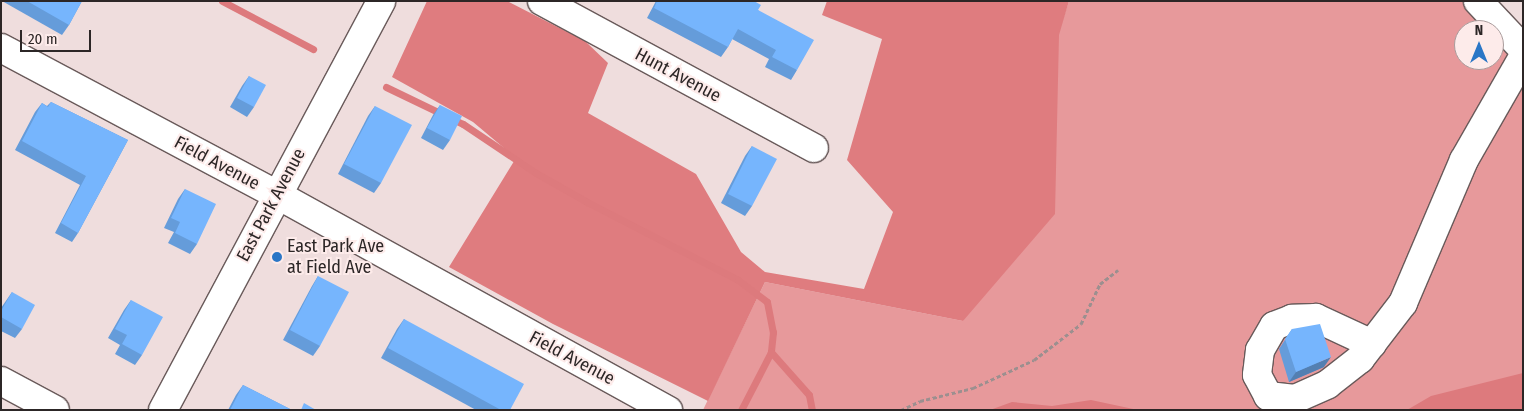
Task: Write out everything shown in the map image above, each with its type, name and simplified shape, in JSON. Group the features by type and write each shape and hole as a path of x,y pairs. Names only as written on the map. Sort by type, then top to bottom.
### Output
{"street":[{"name":"East Park Avenue","path":"163,410 380,1"},
{"name":"Hunt Avenue","path":"542,1 814,148"},
{"path":"1478,1 1523,49"},
{"name":"Field Avenue","path":"1,48 276,194 668,410"},
{"path":"1372,344 1403,303 1464,160 1523,57"},
{"path":"1,381 54,410"}],"path":[{"path":"901,410 920,401 972,388 1034,360 1081,324 1100,284 1118,270"}],"shaded area":[{"path":"427,1 507,1 585,41 608,63 588,113 696,174 741,252 765,272 864,289 893,212 847,160 882,39 822,15 827,1 1069,1 1059,35 1055,214 963,321 765,282 708,401 553,324 449,267 516,158 473,122 392,77"},
{"path":"1069,1 1472,1 1494,20 1454,20 1454,70 1504,70 1504,29 1523,46 1523,410 703,410 765,282 963,321"},
{"path":"1523,373 1523,410 1407,410 1431,396"},
{"path":"1091,400 1138,410 990,410 1012,402 1052,406"}],"building":[{"path":"27,1 82,1 69,25"},
{"path":"657,1 754,1 761,5 758,10 814,40 797,70 772,57 776,50 738,29 728,47 654,8"},
{"path":"249,76 266,85 254,107 237,98"},
{"path":"51,102 128,140 78,233 61,223 86,176 22,141 42,103 48,107"},
{"path":"440,105 462,116 450,140 427,128"},
{"path":"375,106 412,125 381,183 344,164"},
{"path":"752,146 777,159 752,206 728,194"},
{"path":"185,189 216,204 197,244 175,233 180,222 171,218"},
{"path":"318,276 349,292 320,346 290,330"},
{"path":"12,292 35,305 22,329 1,317 1,311"},
{"path":"131,300 163,317 142,355 122,344 127,335 115,329"},
{"path":"404,319 524,384 510,410 501,410 388,348"},
{"path":"1320,324 1331,357 1296,372 1285,339 1292,329"},
{"path":"243,385 292,410 230,410"},
{"path":"304,403 316,410 301,410"}],"waterway":[{"path":"222,1 313,49"},
{"path":"386,87 463,124 536,173 587,202 738,280 767,302 773,332 771,352 741,410"},
{"path":"771,352 809,395 812,410"}],"place":[{"name":"East Park Ave at Field Ave","path":"277,257"}]}
